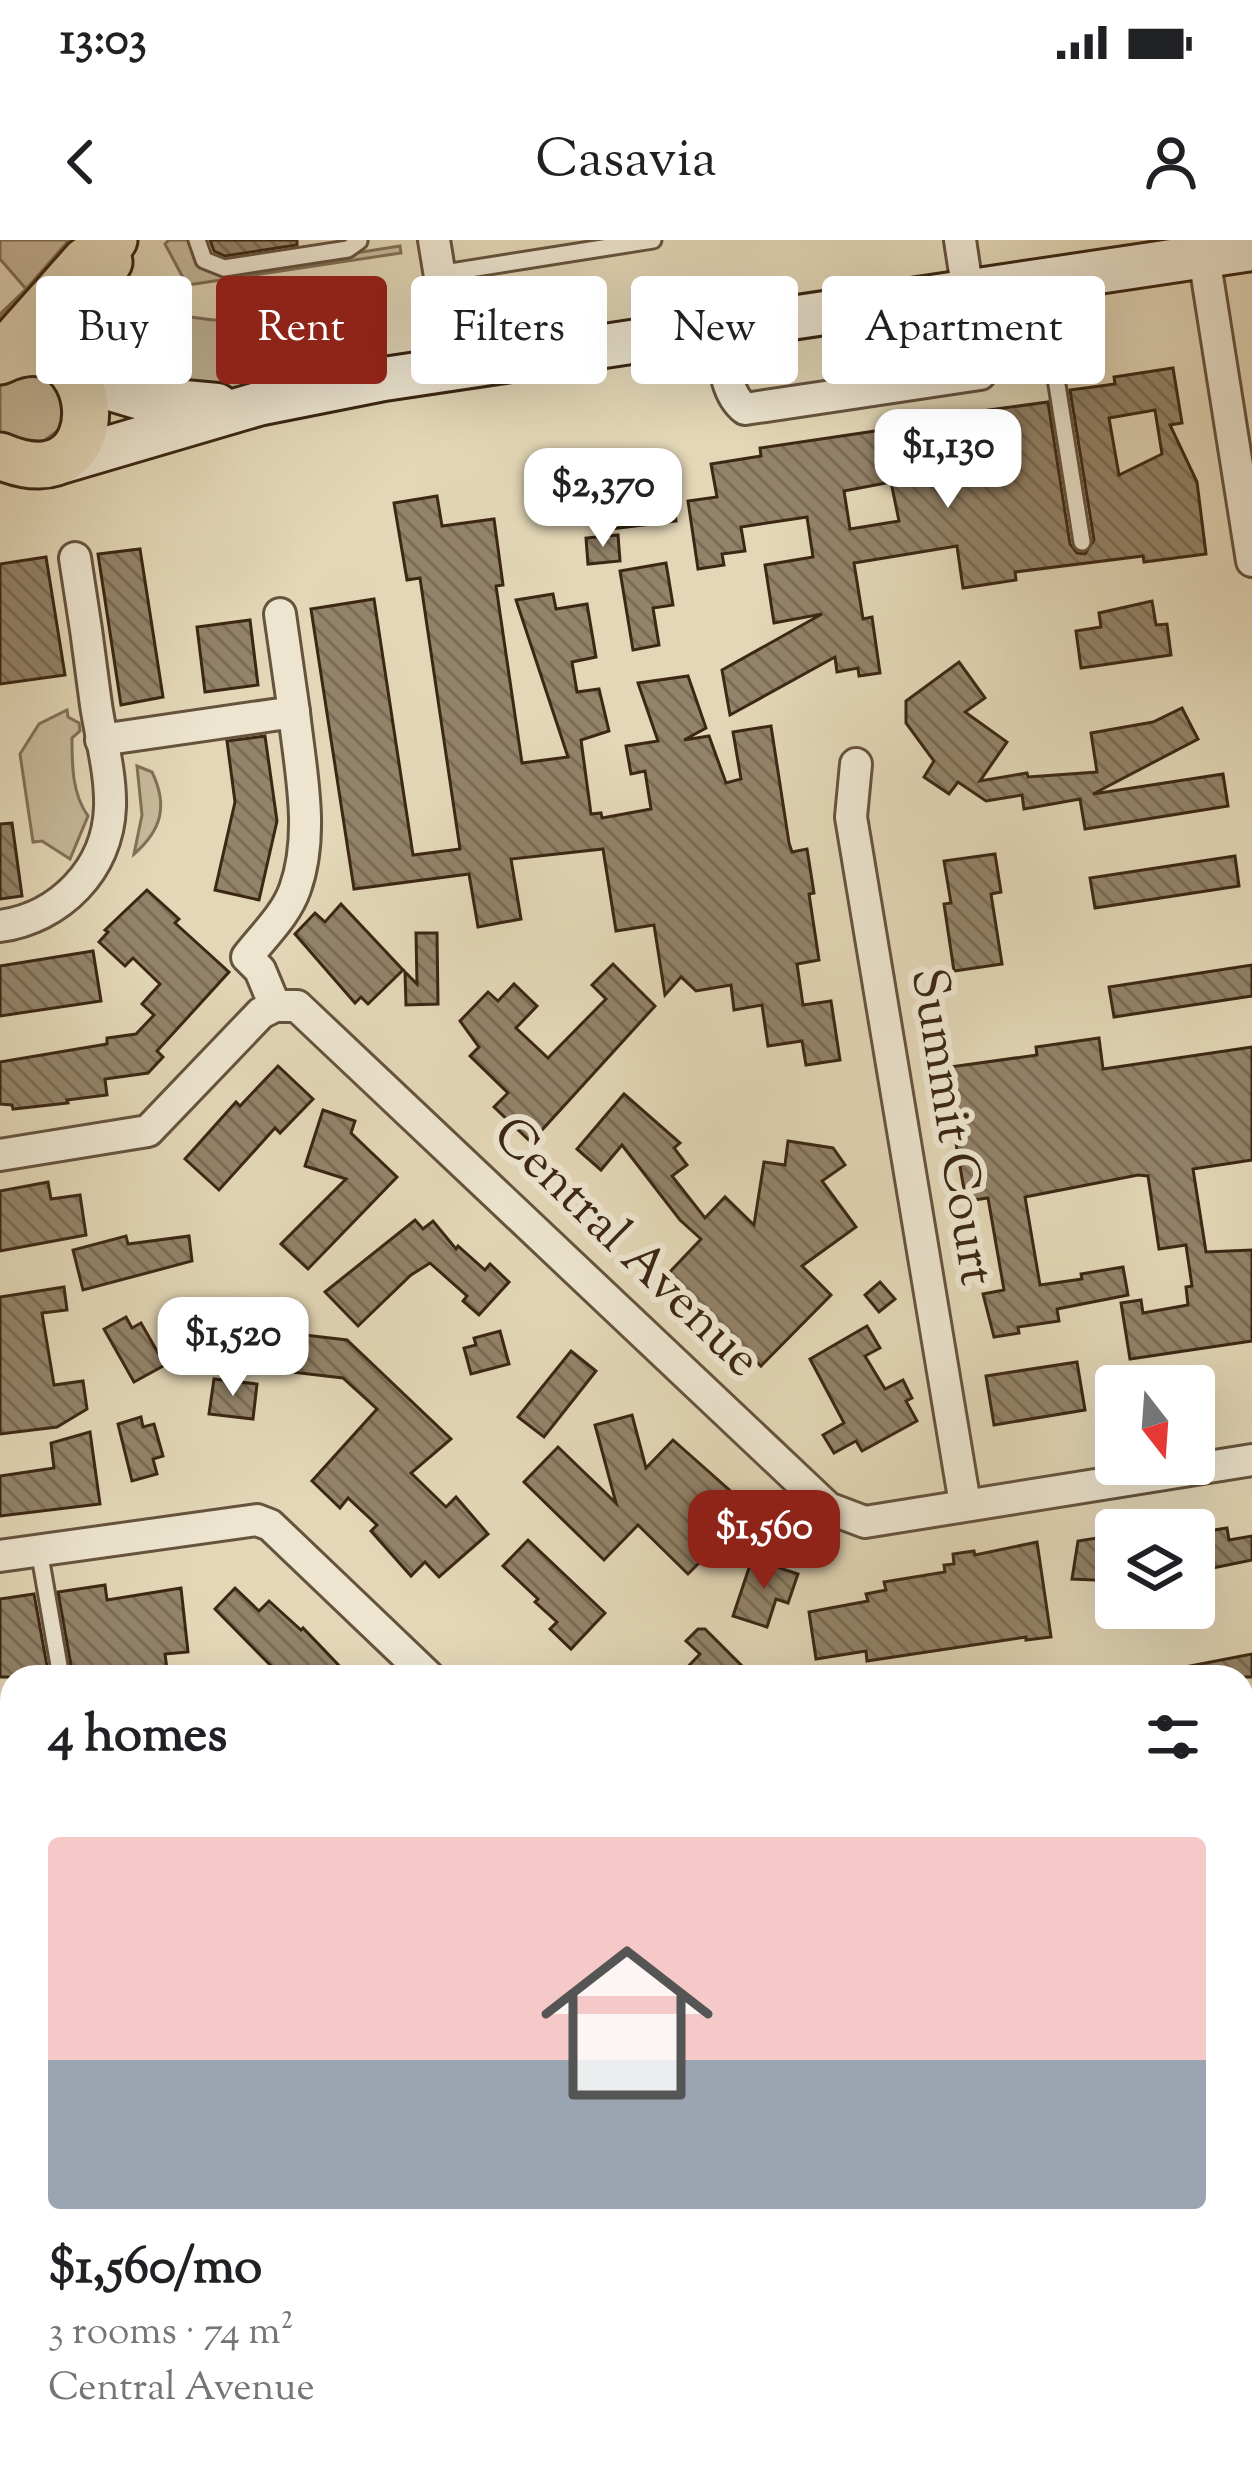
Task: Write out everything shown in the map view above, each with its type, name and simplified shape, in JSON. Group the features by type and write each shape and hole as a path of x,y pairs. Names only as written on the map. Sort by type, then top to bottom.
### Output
{"main road":[{"path":"0,359 85,261 114,240"},
{"path":"100,276 124,240"},
{"path":"1080,276 1252,249"},
{"path":"0,359 36,353"},
{"path":"0,481 258,404 411,376"},
{"path":"0,456 30,466 54,464 76,445 87,418 79,384"},
{"path":"101,384 170,403 258,404"}],"street":[{"path":"434,240 438,274"},
{"path":"960,240 965,276"},
{"path":"1204,257 1252,561"},
{"path":"730,384 736,401 746,409 913,384"},
{"path":"0,926 22,923 65,902 101,850 110,807 75,558"},
{"path":"0,1155 148,1131 251,1022 274,1006 260,970 247,957 283,911 295,890 302,861 303,795 280,614"},
{"path":"101,740 294,712"},
{"name":"Summit Court","path":"856,764 851,817 965,1504"},
{"name":"Central Avenue","path":"274,1006 307,1011 828,1508 865,1522 1252,1460"},
{"path":"0,1556 257,1520 270,1525 416,1665"}],"lane":[{"path":"196,240 204,260 224,268 348,249 359,241"},
{"path":"438,274 653,240"},
{"path":"1057,384 1082,542"},
{"path":"39,1550 59,1665"}],"shaded area":[{"path":"0,240 69,240 0,319 26,289 0,259"},
{"path":"189,240 199,266 222,274 400,246 401,253 247,276 216,276 216,281 192,284 192,276 182,276 165,244"},
{"path":"192,317 216,320 216,384 249,384 215,392 177,384 192,384"},
{"path":"36,374 36,384 55,384 67,405 60,429 38,445 0,435 0,378"},
{"path":"67,710 68,717 79,723 80,731 72,738 73,769 88,816 70,859 42,841 33,842 20,754 39,724"},
{"path":"137,766 152,772 161,806 151,836 134,854 142,815"}],"building":[{"path":"210,240 297,240 297,245 225,256 214,251"},
{"path":"1173,368 1182,423 1170,425 1197,482 1206,554 1144,562 1143,556 1015,572 1016,580 963,588 957,546 854,563 863,619 872,617 880,673 859,676 858,668 837,672 835,657 730,715 722,670 822,614 774,623 765,565 813,557 807,517 741,527 745,551 722,554 724,565 698,569 688,501 717,497 711,464 761,456 760,448 882,430 883,436 939,426 938,417 1048,402 1070,544 1077,553 1085,554 1094,540 1070,390 1115,384 1114,377","holes":["1155,410 1162,454 1119,475 1109,418","891,482 899,521 850,529 844,491"]},
{"path":"640,453 643,476 670,473 676,521 602,530 591,459"},
{"path":"437,496 442,526 494,519 503,585 496,586 522,763 568,757 516,600 553,594 556,609 587,604 596,657 572,662 577,692 599,689 609,731 581,740 591,814 601,813 602,818 651,809 645,771 631,774 626,746 658,741 638,683 688,676 706,728 684,740 709,736 726,783 741,779 733,732 771,726 789,843 792,852 807,849 814,893 809,894 819,960 797,964 803,1005 831,1001 840,1060 806,1065 802,1041 768,1046 762,1005 734,1010 731,985 696,991 681,977 665,995 654,925 616,931 603,849 511,859 521,919 478,927 469,874 354,889 311,609 374,599 413,855 460,849 420,578 407,580 394,503"},
{"path":"618,535 620,561 588,564 586,538"},
{"path":"140,549 163,697 121,705 98,554"},
{"path":"46,557 65,675 0,684 0,564"},
{"path":"666,563 673,605 653,608 659,645 633,650 620,571"},
{"path":"1152,601 1156,625 1167,624 1171,655 1081,668 1076,631 1101,627 1099,613"},
{"path":"250,620 258,685 205,692 197,627"},
{"path":"959,662 985,698 965,712 1007,742 980,781 1027,773 1028,777 1097,772 1091,733 1153,722 1182,708 1198,739 1093,794 1223,774 1228,806 1085,829 1080,799 1024,809 1022,795 986,801 958,782 949,794 924,777 934,761 906,723 906,701"},
{"path":"265,736 277,821 259,900 215,890 235,802 227,741"},
{"path":"12,823 22,896 0,899 0,824"},
{"path":"995,854 1001,892 991,894 1002,964 954,971 944,904 951,903 944,861"},
{"path":"1235,856 1239,886 1095,908 1090,878"},
{"path":"147,890 229,972 157,1051 163,1057 148,1073 105,1079 107,1095 13,1109 0,1104 0,1062 107,1044 107,1038 136,1034 154,1015 142,1004 160,984 133,958 125,966 99,942 105,930"},
{"path":"341,904 403,970 368,1004 361,997 355,1003 295,934 315,913 325,922"},
{"path":"416,933 437,933 438,1004 406,1005 405,972 417,984"},
{"path":"93,951 101,1001 0,1016 0,966"},
{"path":"613,964 655,1006 531,1142 494,1107 508,1093 470,1056 479,1047 460,1021 488,992 498,1001 514,984 537,1006 516,1028 548,1058 606,999 592,985"},
{"path":"1252,965 1252,996 1114,1017 1109,987"},
{"path":"1099,1038 1103,1069 1252,1047 1252,1160 1193,1169 1206,1252 1252,1250 1252,1341 1130,1359 1121,1303 1141,1300 1143,1313 1188,1305 1186,1287 1192,1286 1186,1245 1159,1249 1148,1176 1138,1175 1025,1197 1040,1285 1123,1267 1128,1295 1057,1309 1059,1321 1018,1327 1019,1333 994,1337 983,1294 1004,1290 988,1198 966,1201 943,1068 1037,1055 1036,1047"},
{"path":"278,1066 313,1099 280,1133 275,1128 219,1190 185,1159 236,1102 240,1106"},
{"path":"624,1094 680,1143 674,1148 687,1165 672,1176 705,1218 725,1197 754,1225 764,1162 785,1165 788,1141 833,1148 845,1165 822,1181 856,1227 802,1266 831,1295 761,1366 744,1349 738,1355 722,1340 725,1337 666,1276 701,1239 680,1220 622,1145 601,1170 577,1149"},
{"path":"323,1110 355,1121 351,1133 397,1177 308,1269 281,1244 346,1179 305,1166"},
{"path":"48,1182 51,1199 80,1195 86,1235 0,1251 0,1191"},
{"path":"415,1220 423,1229 433,1221 456,1249 458,1246 485,1270 490,1264 509,1282 479,1315 463,1301 467,1296 430,1263 358,1326 325,1292"},
{"path":"126,1236 128,1244 189,1236 192,1261 83,1290 73,1250"},
{"path":"880,1282 895,1299 879,1312 865,1295"},
{"path":"64,1287 67,1310 42,1313 54,1385 83,1381 87,1409 57,1427 0,1434 0,1297"},
{"path":"126,1317 132,1328 141,1323 165,1365 134,1382 104,1329"},
{"path":"867,1326 880,1348 865,1356 885,1389 903,1380 912,1398 906,1401 917,1421 862,1451 856,1441 834,1453 823,1435 844,1423 810,1359"},
{"path":"500,1331 509,1364 471,1374 464,1348 476,1345 474,1338"},
{"path":"296,1334 347,1340 451,1439 411,1473 446,1507 456,1497 488,1534 439,1577 425,1562 411,1576 371,1531 377,1525 348,1498 340,1508 312,1481 377,1409 343,1378 291,1372"},
{"path":"571,1351 596,1371 544,1437 518,1417"},
{"path":"1077,1362 1085,1410 994,1425 986,1376"},
{"path":"214,1379 257,1384 253,1419 209,1414"},
{"path":"632,1415 646,1468 673,1440 752,1510 688,1574 638,1525 604,1560 524,1482 558,1447 616,1503 595,1425"},
{"path":"141,1417 143,1427 154,1424 163,1456 153,1459 157,1474 132,1481 118,1424"},
{"path":"90,1432 100,1504 0,1516 0,1476 54,1468 51,1443"},
{"path":"1227,1528 1229,1540 1252,1536 1252,1560 1215,1568 1215,1530"},
{"path":"1095,1538 1095,1580 1072,1579 1078,1541"},
{"path":"528,1540 605,1613 571,1649 550,1629 557,1622 503,1566"},
{"path":"1037,1542 1051,1637 867,1661 866,1651 816,1659 809,1612 868,1601 866,1594 886,1590 884,1582 945,1572 944,1565 954,1564 953,1554 974,1551 975,1555"},
{"path":"752,1559 798,1574 788,1603 776,1599 767,1627 733,1616"},
{"path":"105,1585 107,1600 181,1588 188,1652 165,1654 166,1665 71,1665 58,1592"},
{"path":"235,1588 259,1611 269,1601 338,1665 270,1665 215,1609"},
{"path":"34,1594 47,1665 0,1665 0,1599"},
{"path":"698,1629 705,1629 741,1665 689,1665 700,1654 686,1641"},
{"path":"1252,1654 1252,1665 1195,1665"}]}
